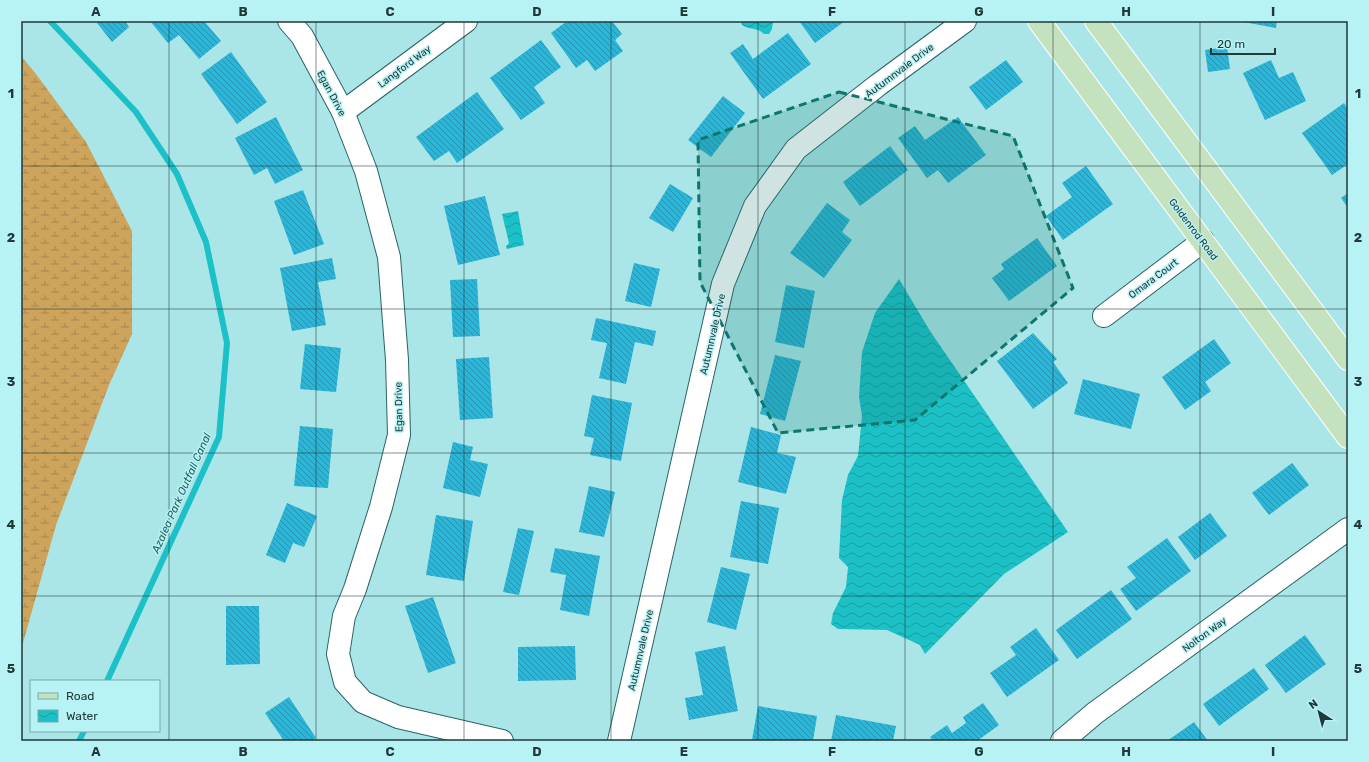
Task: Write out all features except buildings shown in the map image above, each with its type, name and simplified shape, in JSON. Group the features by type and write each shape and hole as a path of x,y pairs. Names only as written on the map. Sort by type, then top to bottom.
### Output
{"main road":[{"name":"Goldenrod Road","path":"1039,21 1348,437"},
{"path":"1096,21 1348,359"}],"street":[{"name":"Egan Drive","path":"289,21 302,36 343,112 366,171 389,257 397,360 399,435 381,507 344,616 338,654 346,682 363,702 398,717 502,741"},
{"name":"Langford Way","path":"343,112 466,21"},
{"name":"Autumnvale Drive","path":"619,741 724,284 755,206 796,149 878,85 965,21"},
{"name":"Omara Court","path":"1104,316 1203,241"},
{"name":"Nolton Way","path":"1062,741 1095,713 1348,529"}],"highlighted area":[{"path":"839,92 1013,136 1073,288 915,420 778,433 700,282 698,140"}],"green space":[{"path":"21,56 86,142 132,231 132,334 109,385 56,525 21,650"}],"water":[{"path":"741,21 773,21 772,29 769,34 764,34 759,30 745,27 742,25"},
{"path":"518,211 524,245 507,249 506,246 509,243 502,214"},
{"path":"899,279 930,331 1068,532 1004,574 925,654 920,645 887,630 838,629 831,624 833,613 846,587 848,567 839,558 842,500 848,475 858,456 862,416 859,397 862,352 875,313"}],"waterway":[{"name":"Azalea Park Outfall Canal","path":"50,21 136,112 177,174 206,242 227,343 219,437 107,680"},
{"name":"Azalea Park Outfall Canal","path":"79,741 84,732"}]}
